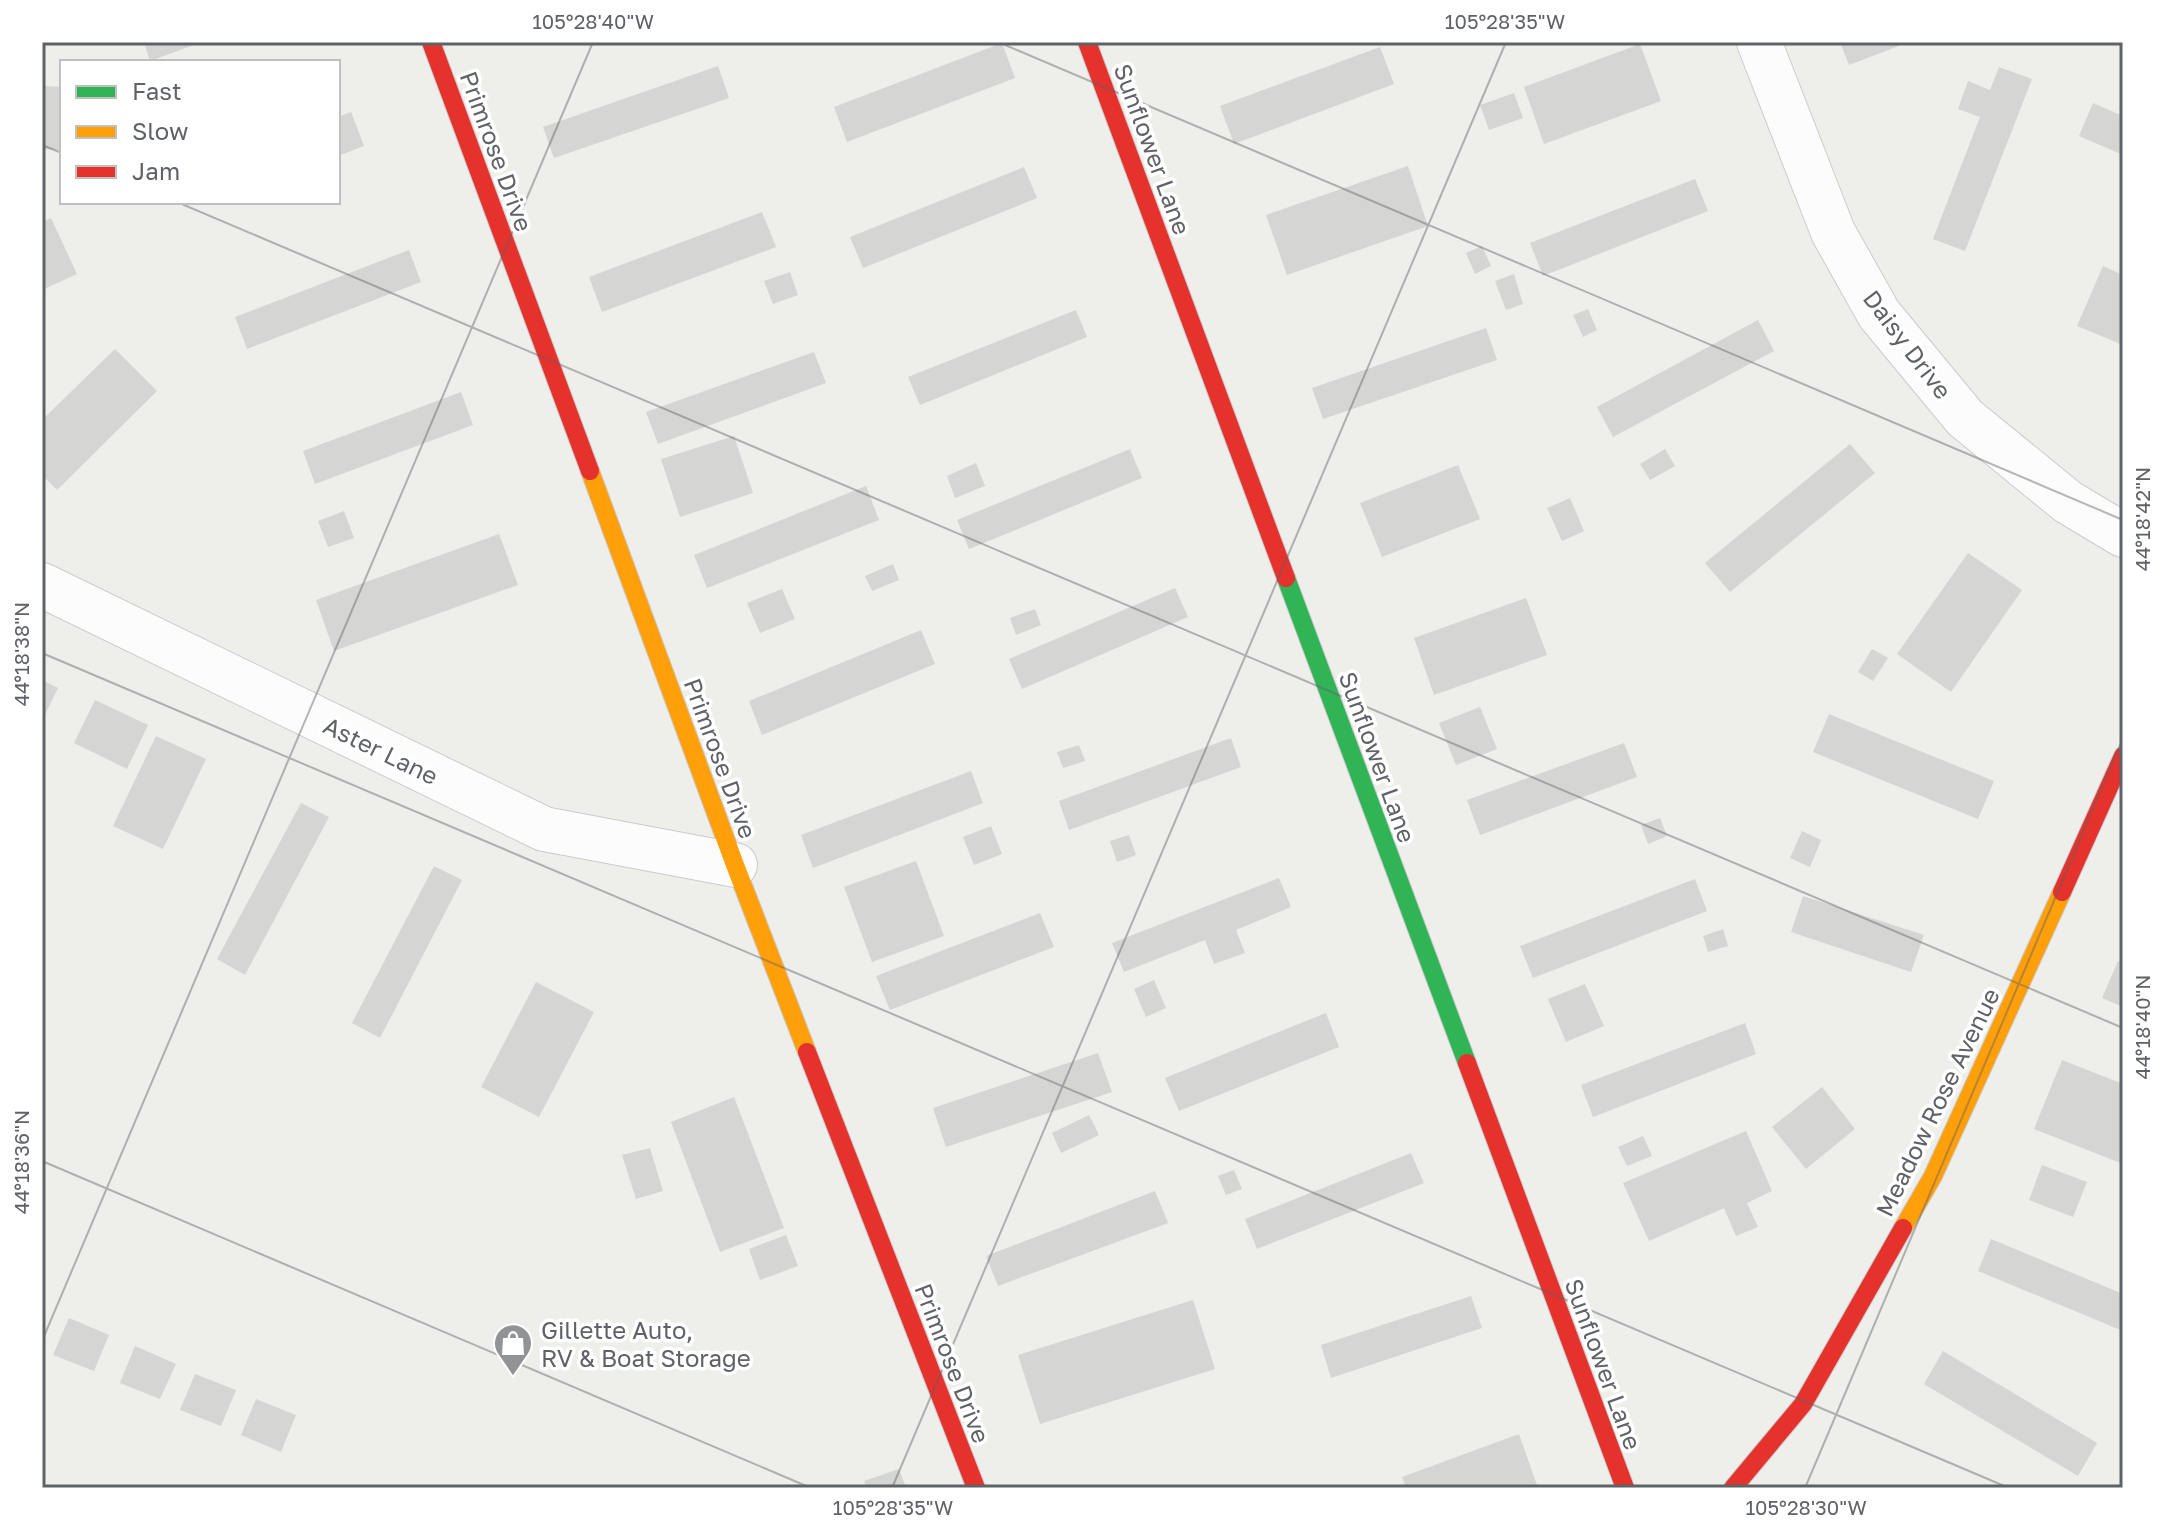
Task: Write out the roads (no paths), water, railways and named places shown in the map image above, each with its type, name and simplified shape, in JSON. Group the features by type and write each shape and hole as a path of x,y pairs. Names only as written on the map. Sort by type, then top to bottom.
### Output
{"street":[{"name":"Primrose Drive","path":"431,42 735,865 976,1488"},
{"name":"Sunflower Lane","path":"1087,42 1625,1488"},
{"name":"Daisy Drive","path":"1759,42 1833,232 1879,314 1965,418 2068,502 2123,535"},
{"name":"Aster Lane","path":"42,585 544,829 735,865"},
{"name":"Meadow Rose Avenue","path":"1733,1488 1803,1404 1933,1176 2123,756"}],"place":[{"name":"Gillette Auto, RV & Boat Storage","path":"513,1377"}]}
